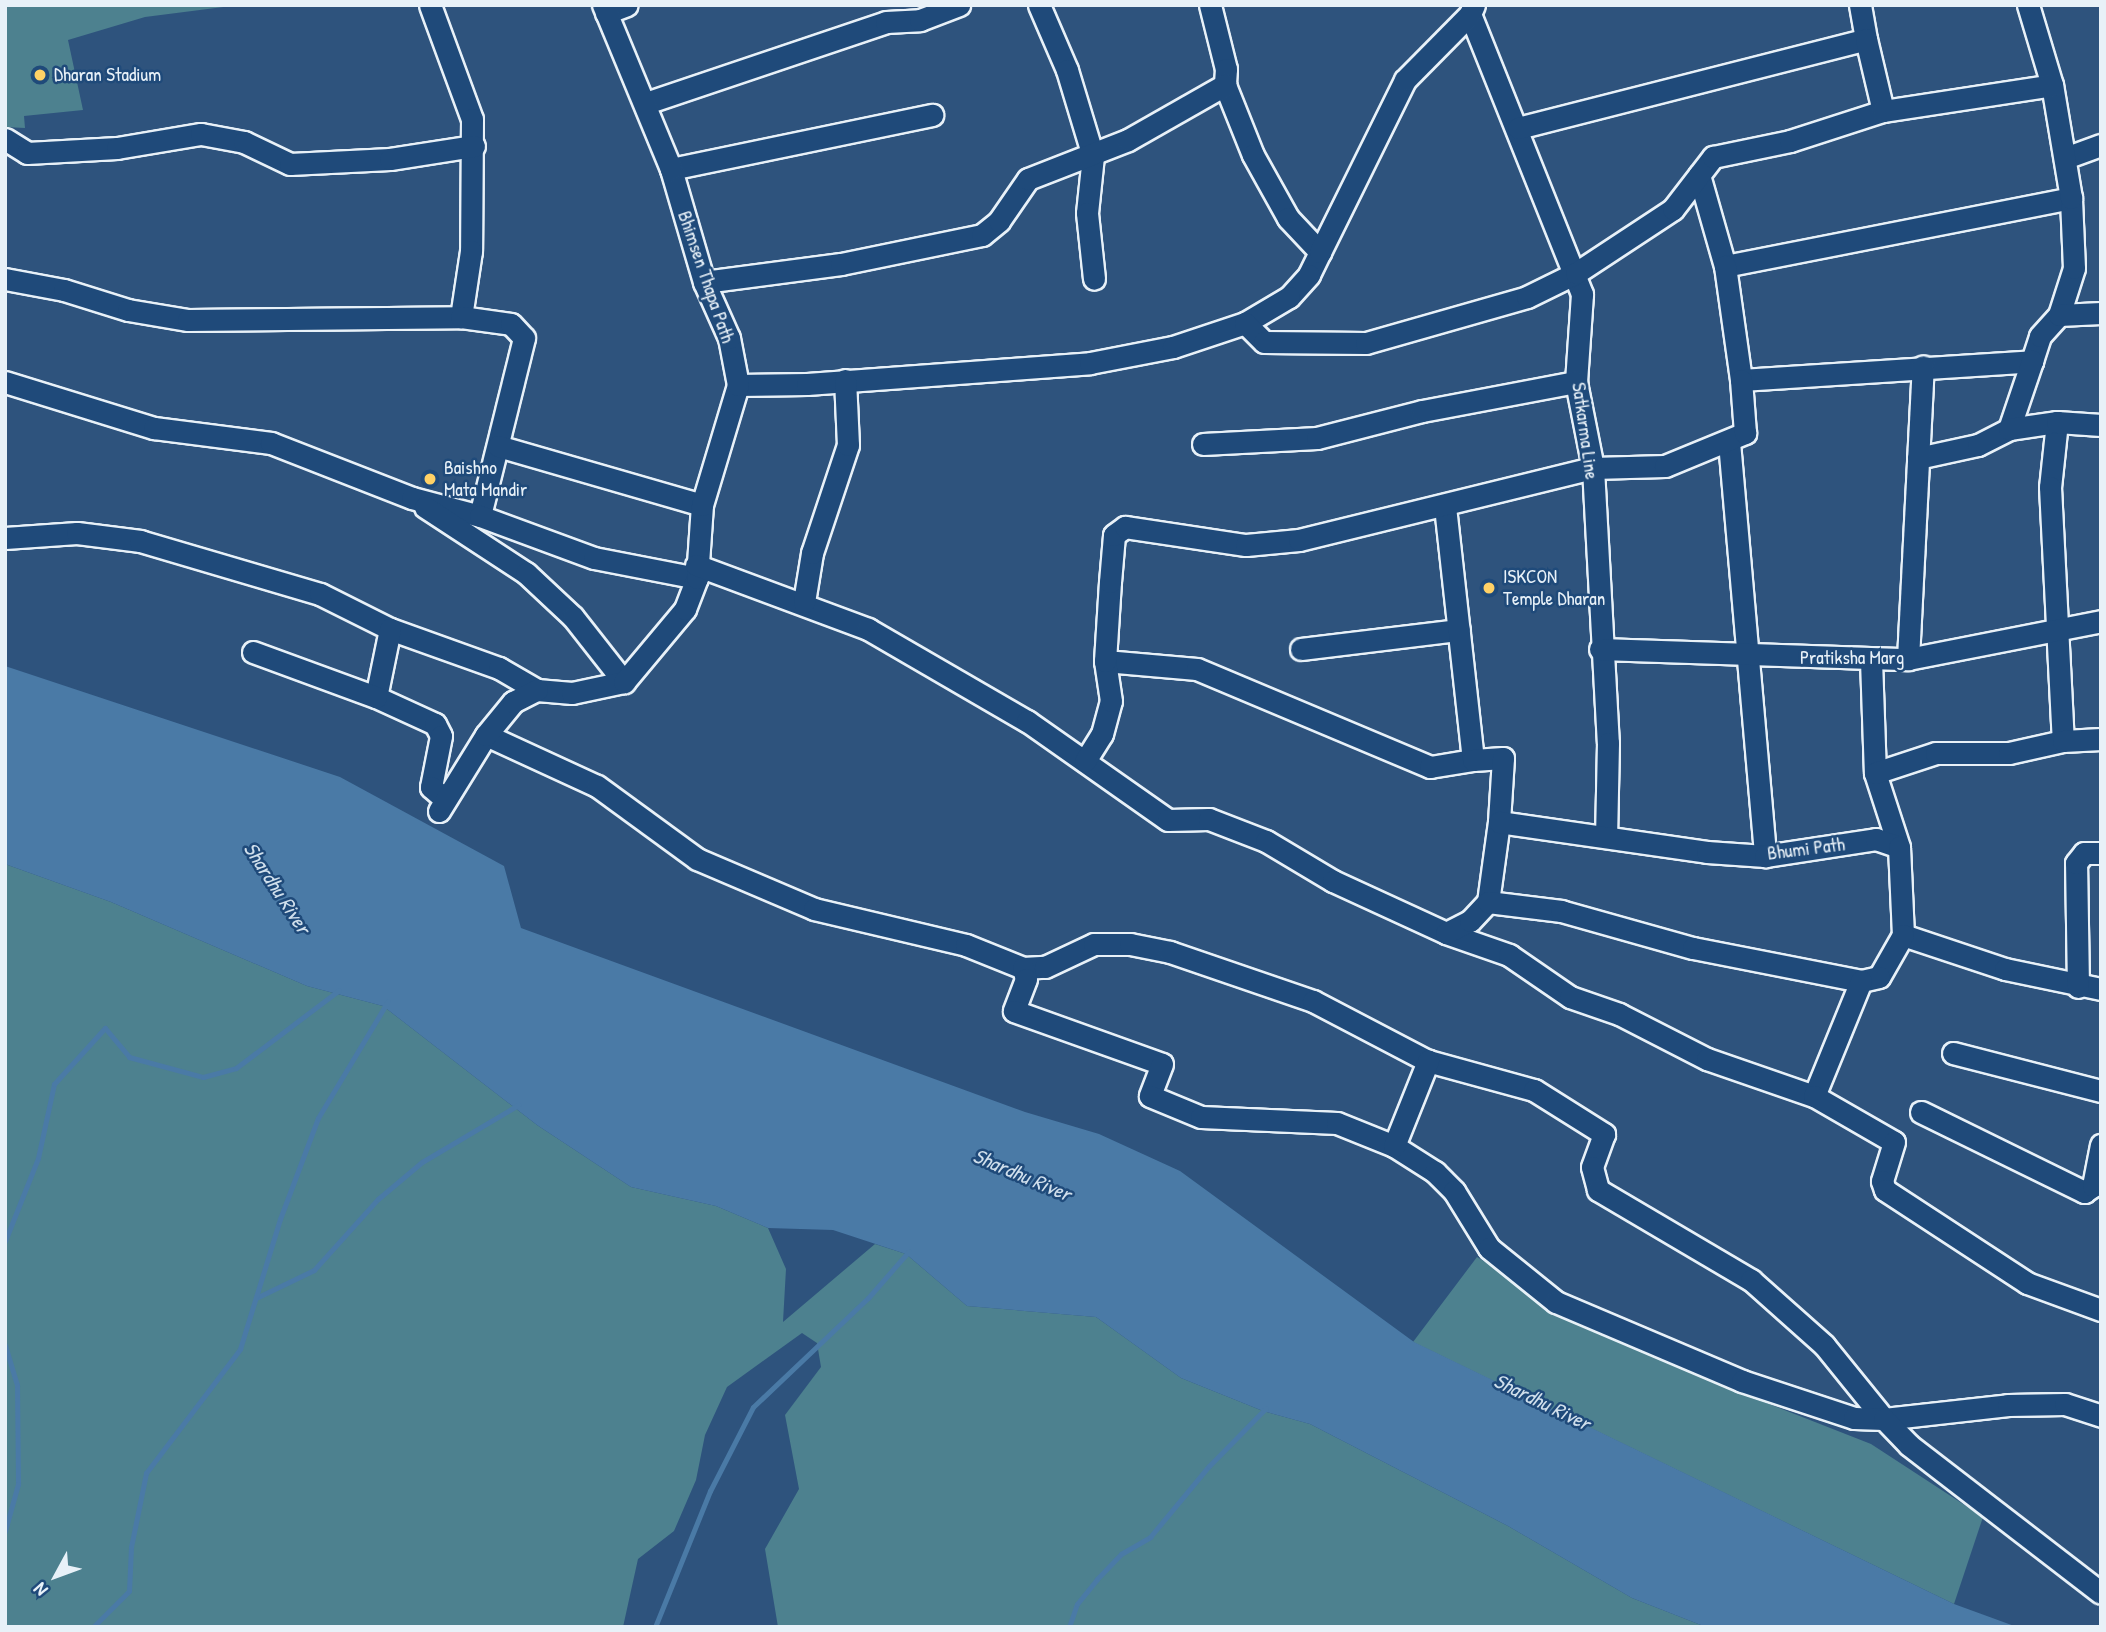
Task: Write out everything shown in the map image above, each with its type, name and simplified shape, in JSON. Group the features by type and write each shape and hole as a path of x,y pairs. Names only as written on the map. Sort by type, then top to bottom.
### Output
{"street":[{"path":"430,5 464,89 474,146 471,251 461,317"},
{"path":"604,9 627,5"},
{"path":"646,103 886,22 919,20 959,5"},
{"path":"1039,5 1067,70 1093,156 1087,214 1094,279"},
{"path":"1210,5 1226,69 1225,85 1253,155 1288,218 1320,252"},
{"path":"1860,5 1883,111"},
{"path":"2009,429 2040,336 2059,314 2074,268 2071,198 2052,85 2028,5"},
{"name":"Bhimsen Thapa Path","path":"604,9 646,103 671,169 704,282 729,338 738,385 702,505 696,572 685,609 641,666 625,682"},
{"path":"738,385 1090,363 1173,347 1245,323 1289,297 1308,275 1405,80 1472,10"},
{"name":"Satkarma Line","path":"1472,10 1576,273 1582,295 1576,382 1593,468 1600,649 1608,743 1606,837"},
{"path":"1518,128 1866,38"},
{"path":"704,282 841,264 982,236 999,221 1028,178 1093,156 1225,85"},
{"path":"1245,323 1265,342 1366,343 1527,297 1576,273 1673,209 1713,157 1790,141 1883,111 2052,85"},
{"path":"671,169 932,115"},
{"path":"5,139 27,153 117,148 201,134 244,142 290,164 390,159 474,146"},
{"path":"2064,158 2101,145"},
{"path":"1085,761 1102,734 1111,701 1105,661 1114,535 1125,527 1246,545 1299,540 1446,508 1593,468 1665,466 1730,442 1745,433 1741,380 1725,266 1699,175"},
{"path":"1725,266 2071,198"},
{"path":"5,279 64,290 128,310 188,320 461,317 511,324 524,338 480,516"},
{"path":"2059,314 2101,313"},
{"path":"1741,380 1923,366 2032,361"},
{"path":"1908,659 1923,366"},
{"path":"804,602 812,553 848,445 845,380"},
{"path":"5,382 154,428 271,443 412,498 480,516 594,558 696,572 804,602 868,629 1027,721 1168,820 1209,820 1266,841 1333,881 1446,933 1509,955 1553,988 1619,1014 1707,1059 1814,1096 1894,1142 1882,1181 1885,1190 2027,1283 2101,1310"},
{"path":"1203,444 1317,438 1422,411 1576,382"},
{"path":"1918,458 1978,444 2009,429 2057,422 2101,425"},
{"path":"2057,422 2050,487 2063,741"},
{"path":"1730,442 1765,856"},
{"path":"498,446 573,464 702,505"},
{"path":"5,538 77,533 140,541 320,594 390,629 449,647 537,690 572,693 625,682 573,617 526,573 412,498"},
{"path":"1446,508 1473,760"},
{"name":"Pratiksha Marg","path":"1600,649 1747,657 1908,659 2056,627 2101,621"},
{"path":"376,697 390,629"},
{"path":"1301,649 1459,630"},
{"path":"253,652 376,697 435,724 441,736 431,787 442,805 486,735 513,702 537,690"},
{"path":"1488,902 1561,911 1693,948 1861,981 1879,977 1903,935 1899,846 1875,773 1871,660"},
{"path":"1105,661 1197,669 1430,767 1503,758 1499,822 1488,902 1470,921 1446,933"},
{"path":"486,735 597,786 697,859 758,888 814,909 966,945 1023,968 1045,967 1094,944 1130,944 1170,952 1313,1001 1428,1061 1534,1090 1604,1134 1592,1167 1598,1191 1751,1280 1824,1345 1884,1419 1909,1445 2101,1593"},
{"path":"1875,773 1936,753 2009,753 2063,741 2101,739"},
{"name":"Bhumi Path","path":"1499,822 1765,856 1876,839 1899,846"},
{"path":"2078,987 2076,863 2084,853 2101,853"},
{"path":"1903,935 2078,987 2101,989"},
{"path":"1023,968 1026,979 1014,1011 1162,1064 1150,1096 1201,1116 1337,1123 1394,1146 1435,1172 1454,1191 1489,1248 1556,1302 1753,1385 1854,1418 1884,1419 2008,1405 2065,1404 2101,1416"},
{"path":"1814,1096 1861,981"},
{"path":"1953,1053 2101,1091"},
{"path":"1394,1146 1428,1061"},
{"path":"1921,1112 2076,1191 2093,1186 2101,1145"}],"green space":[{"name":"Dharan Stadium","path":"5,5 239,5 145,17 68,40 83,110 24,116 25,128 5,127"},
{"path":"5,864 111,902 307,986 383,1006 537,1125 631,1187 716,1206 768,1228 786,1269 783,1322 875,1244 906,1254 967,1306 1096,1317 1181,1378 1263,1411 1310,1424 1508,1526 1632,1598 1706,1627 778,1627 765,1549 799,1489 785,1415 821,1367 817,1343 802,1333 727,1387 705,1435 696,1480 674,1531 638,1559 623,1627 5,1627"},
{"path":"1477,1257 1570,1314 1754,1398 1871,1444 1983,1517 1954,1604 1413,1342"}],"water":[{"name":"Shardhu River","path":"5,666 340,777 504,866 521,928 1025,1112 1099,1134 1180,1171 1414,1342 1954,1604 2017,1627 1706,1627 1632,1598 1508,1526 1310,1424 1263,1411 1181,1378 1096,1317 967,1306 906,1254 833,1230 768,1228 716,1206 631,1187 537,1125 383,1006 307,986 111,902 5,864"}],"waterway":[{"path":"5,1241 38,1158 54,1084 105,1028 129,1057 203,1077 236,1068 339,990"},
{"path":"93,1627 129,1591 131,1547 146,1473 240,1349 280,1219 318,1118 388,1001"},
{"path":"256,1298 314,1270 378,1199 422,1162 518,1105"},
{"path":"655,1627 710,1491 753,1407 868,1298 909,1251"},
{"path":"5,1345 17,1385 18,1484 5,1531"},
{"path":"1069,1627 1077,1604 1097,1579 1121,1554 1150,1537 1209,1466 1266,1408"}],"place":[{"name":"Dharan Stadium","path":"40,75"},
{"name":"Baishno Mata Mandir","path":"430,479"},
{"name":"ISKCON Temple Dharan","path":"1489,588"}]}
